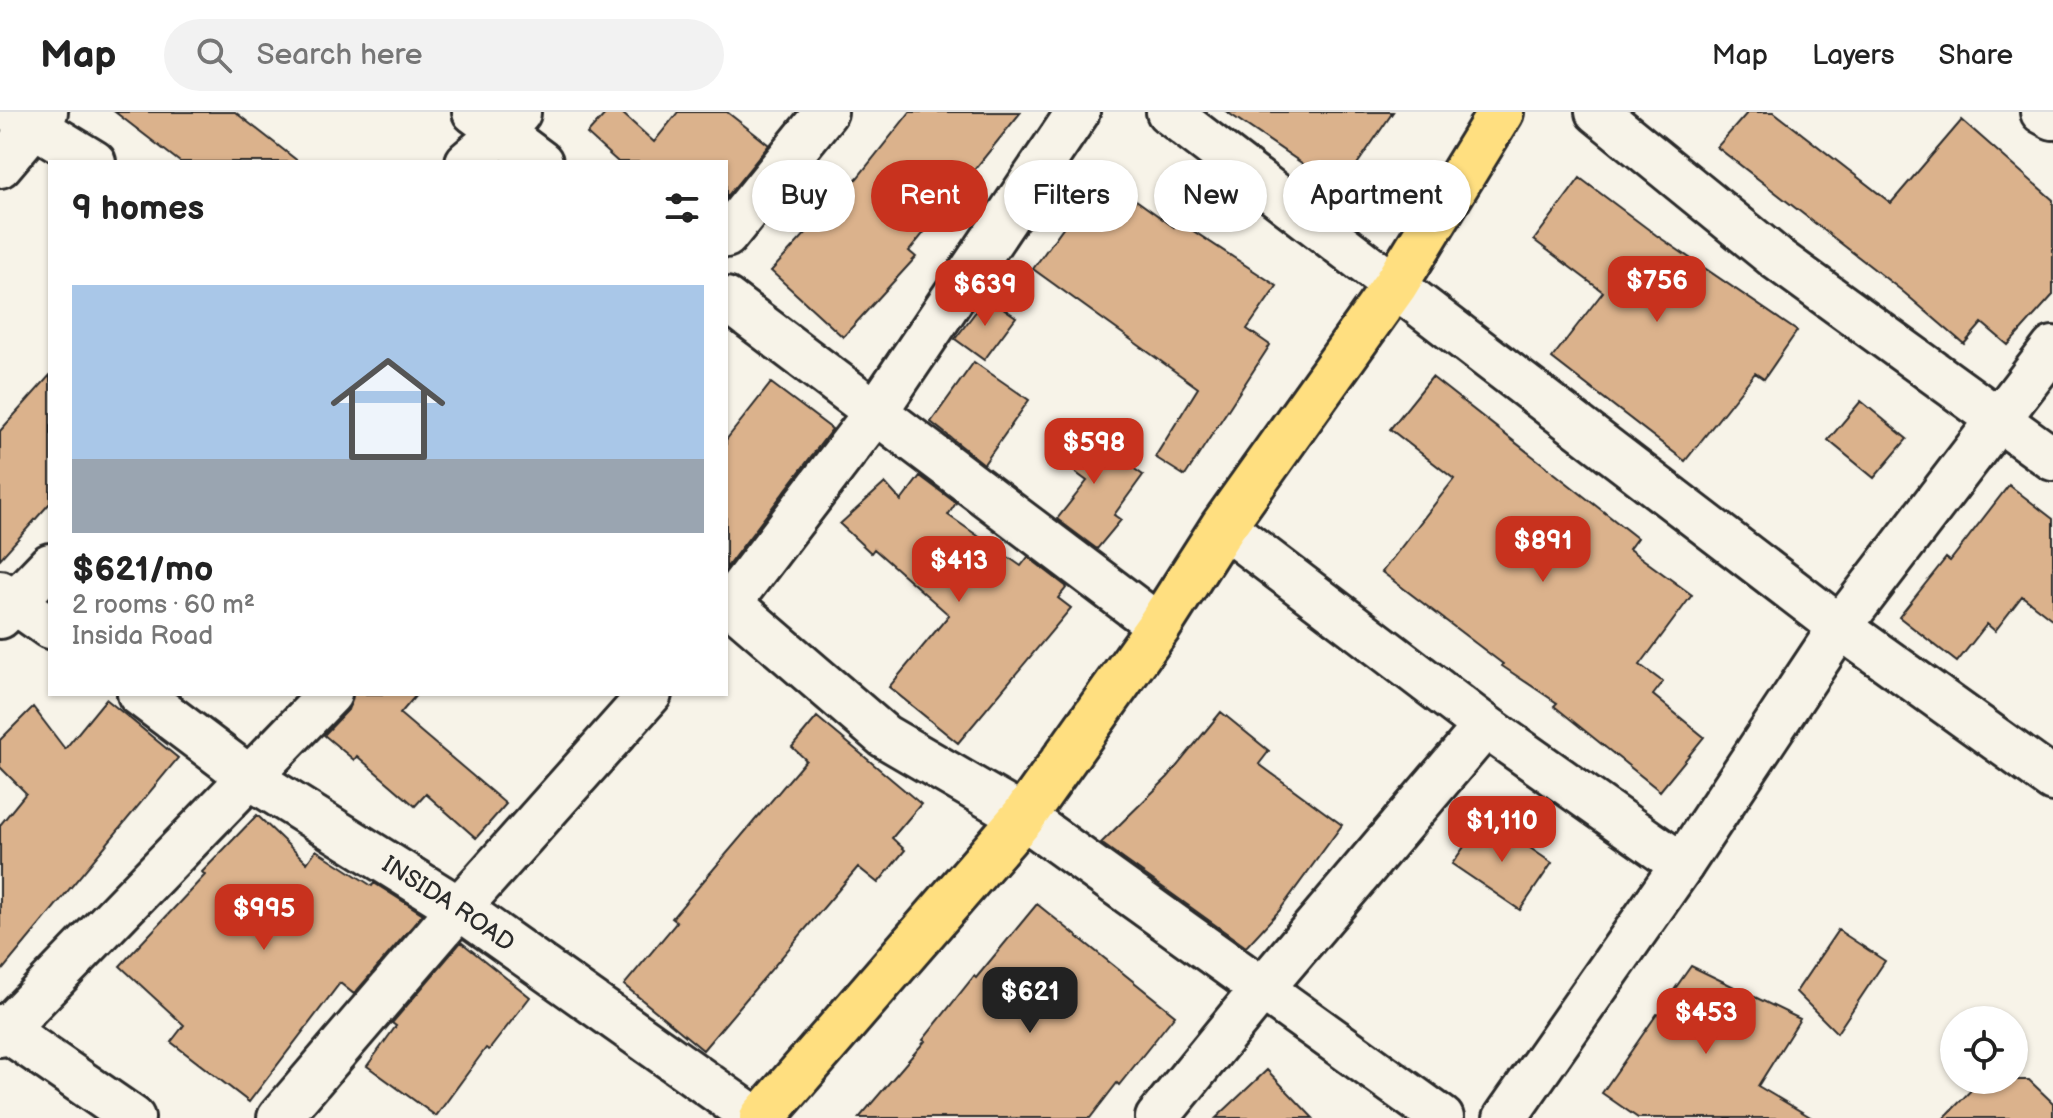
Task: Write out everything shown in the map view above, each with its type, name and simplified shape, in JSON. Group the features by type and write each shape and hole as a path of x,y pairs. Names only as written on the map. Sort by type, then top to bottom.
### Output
{"highway":[{"path":"762,1118 1023,817 1159,626 1223,526 1395,285 1501,112"}],"street":[{"path":"728,234 826,112"},
{"path":"728,603 875,413 1078,112"},
{"path":"1168,112 1840,627 2053,780"},
{"path":"1597,112 1776,258 2053,459"},
{"path":"2042,112 2053,118"},
{"path":"0,166 30,117 91,160"},
{"path":"468,160 498,119 539,160"},
{"path":"728,301 1159,626"},
{"path":"1505,1118 1682,865 1840,627 2053,348"},
{"path":"1223,526 1485,726 1682,865"},
{"path":"48,567 5,603 48,626"},
{"path":"728,605 884,736 1023,817 1442,1118"},
{"name":"INSIDA ROAD","path":"142,696 249,777 459,908 755,1118"},
{"path":"133,1118 2,1030 328,696"},
{"path":"279,1118 459,908 648,696"},
{"path":"1157,1118 1485,726"}],"building":[{"path":"115,112 235,112 296,160 177,160"},
{"path":"607,112 621,112 654,142 678,112 727,112 769,145 757,160 752,160 752,166 728,196 728,160 616,160 587,134"},
{"path":"910,112 1021,112 982,160 872,160"},
{"path":"1227,112 1393,112 1360,160 1297,160"},
{"path":"1748,112 1774,112 1891,203 1962,120 2053,200 2053,295 2008,345 1982,323 1964,344 1901,290 1717,147"},
{"path":"871,161 871,232 924,232 909,251 916,257 843,337 771,271 807,232 855,232 855,180"},
{"path":"1580,178 1656,235 1797,331 1764,379 1755,373 1685,461 1552,358 1603,292 1534,240"},
{"path":"1138,201 1154,213 1154,232 1195,232 1277,286 1247,329 1270,345 1185,476 1155,457 1198,388 1033,269 1060,232 1138,232"},
{"path":"987,297 1016,317 984,360 955,339"},
{"path":"974,362 1029,400 984,464 931,422"},
{"path":"48,377 48,505 0,559 0,431"},
{"path":"1432,377 1637,538 1629,549 1692,595 1640,665 1663,682 1653,695 1704,737 1660,791 1554,706 1557,703 1502,666 1382,572 1454,479 1390,429"},
{"path":"771,383 832,429 728,565 728,437"},
{"path":"1861,401 1907,439 1874,478 1828,440"},
{"path":"1070,424 1143,475 1114,515 1121,520 1097,549 1057,519 1087,481 1049,453"},
{"path":"920,476 956,503 948,515 1021,566 1028,557 1067,587 1058,598 1071,608 958,743 889,687 949,615 874,549 871,553 840,524 885,483 901,501"},
{"path":"2009,485 2053,519 2053,620 2022,596 1995,631 1987,624 1957,662 1899,617 1946,558 1950,561"},
{"path":"352,696 415,696 400,714 506,804 476,838 426,794 415,806 357,756 354,760 324,735 348,710"},
{"path":"106,699 178,758 0,973 0,825 26,793 0,767 0,740 33,707 65,749"},
{"path":"1221,712 1269,751 1259,764 1342,825 1279,911 1246,947 1101,843 1168,777"},
{"path":"817,717 921,804 892,838 905,850 878,883 858,867 703,1050 624,985 677,922 672,918 806,760 792,747"},
{"path":"257,815 307,863 316,850 423,914 354,994 340,983 249,1102 171,1042 184,1025 120,966 205,875 202,872"},
{"path":"1485,817 1552,863 1520,910 1452,864"},
{"path":"1037,904 1175,1015 1119,1085 1117,1083 1090,1118 859,1118 925,1041 974,976 976,978"},
{"path":"1838,930 1885,961 1837,1033 1796,992"},
{"path":"461,942 530,997 489,1050 486,1048 436,1116 367,1066 396,1026 392,1023"},
{"path":"1691,966 1800,1019 1758,1086 1812,1118 1638,1118 1602,1093 1657,1014 1677,1017 1662,1007"},
{"path":"1267,1070 1313,1118 1216,1118"},
{"path":"2028,1080 2053,1103 2053,1118 1944,1118 1967,1094 2028,1094"}]}
